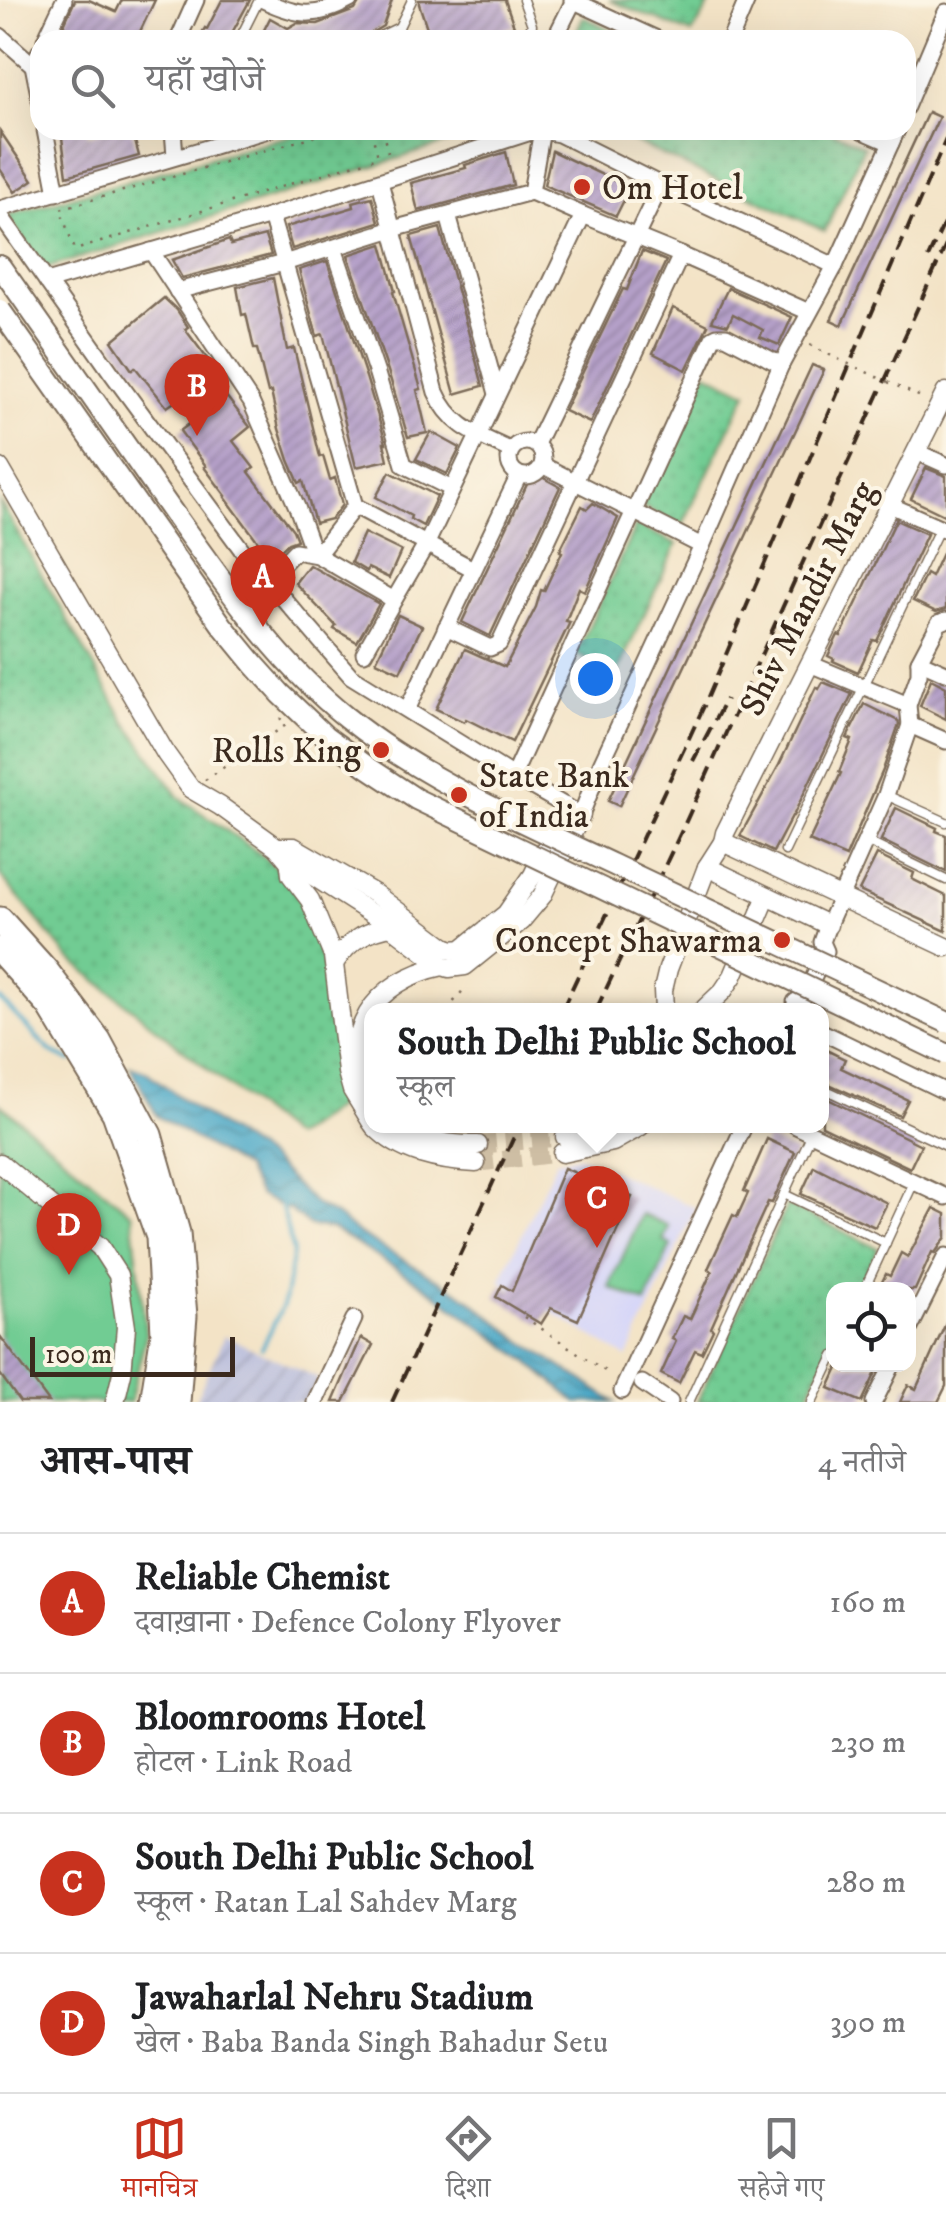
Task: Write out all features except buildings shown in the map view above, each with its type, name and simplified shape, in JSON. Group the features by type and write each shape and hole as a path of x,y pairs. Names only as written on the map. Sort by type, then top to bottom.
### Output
{"highway":[{"path":"0,920 45,970 98,1040 149,1135 177,1232 184,1316 177,1402"},
{"path":"0,950 50,1006 116,1112 159,1236 164,1332 153,1402"}],"main road":[{"path":"0,266 242,608 305,680 345,716 398,754 508,815 946,1022"},
{"path":"0,310 222,624 282,694 325,736 416,798 946,1054"}],"street":[{"path":"50,30 64,0"},
{"path":"182,30 196,0"},
{"path":"260,0 300,15 350,0"},
{"path":"734,30 747,0"},
{"path":"559,30 573,1 636,30"},
{"path":"916,83 946,12"},
{"path":"0,36 30,54"},
{"path":"48,140 57,193"},
{"path":"173,140 175,156"},
{"path":"216,140 0,212 237,542 351,676 573,811"},
{"path":"47,282 271,216 504,140"},
{"path":"531,192 543,140"},
{"path":"571,140 834,266"},
{"path":"286,851 375,894 445,947 458,950 467,946 506,914 601,764 781,365 834,266 893,140"},
{"path":"380,182 442,407 461,426 510,450"},
{"path":"536,444 661,186"},
{"path":"177,291 531,192 809,312"},
{"path":"364,653 426,545 583,215"},
{"path":"271,216 355,506 473,569"},
{"path":"448,216 497,394"},
{"path":"334,248 404,465 452,489"},
{"path":"151,252 251,402 316,555"},
{"path":"446,627 490,648 499,644 681,255"},
{"path":"513,776 713,338 726,336 781,365"},
{"name":"Shiv Mandir Marg","path":"664,1003 664,979 707,867 945,395"},
{"path":"521,442 536,444 543,455 542,465 531,476 518,475 509,466 510,450 521,442"},
{"path":"917,452 946,465"},
{"path":"542,465 702,546"},
{"path":"0,468 166,754 191,789 286,851 443,966"},
{"path":"406,710 518,475"},
{"path":"890,504 943,528"},
{"path":"316,555 355,506"},
{"path":"268,579 295,551 316,555 394,600"},
{"path":"793,1003 794,991 814,947 825,933 886,795 910,725 908,704 920,674 920,661 944,623"},
{"path":"920,661 946,673"},
{"path":"810,664 908,704"},
{"path":"910,725 946,741"},
{"path":"376,1003 397,982 420,972 465,966 521,922 542,896 573,811"},
{"path":"724,838 784,863 840,896 946,947"},
{"path":"286,851 291,874 310,900 335,962 347,1072 364,1109"},
{"path":"772,899 788,897 794,886 784,863"},
{"path":"707,867 772,899 825,933"},
{"path":"711,1003 733,976 772,899"},
{"path":"335,962 357,938 378,928 412,922"},
{"path":"364,1023 357,1060 364,1083"},
{"path":"829,1035 946,1092"},
{"path":"383,1133 406,1149 442,1160 477,1154 412,1133"},
{"path":"595,1133 563,1145 613,1142 629,1133"},
{"path":"623,1388 741,1133"},
{"path":"812,1133 946,1197"},
{"path":"0,1163 100,1247 118,1275 126,1327 115,1402"},
{"path":"916,1316 946,1256"},
{"path":"315,1402 354,1319"},
{"path":"874,1402 888,1372"},
{"path":"642,1383 670,1402"}],"lane":[{"path":"244,30 260,0"},
{"path":"393,30 399,27 412,0"},
{"path":"523,0 532,25 530,30"},
{"path":"784,863 864,687 943,528"},
{"path":"886,795 946,822"},
{"path":"866,840 946,880"},
{"path":"829,1091 946,1146"},
{"path":"689,1402 812,1133"},
{"path":"868,1282 914,1182"},
{"path":"784,1194 886,1242"},
{"path":"812,1402 826,1372"}],"path":[{"path":"399,27 410,30"},
{"path":"302,140 60,210 74,250 378,156 390,159 385,140"},
{"path":"374,140 378,156"},
{"path":"817,348 916,395"},
{"path":"191,789 286,726"},
{"path":"452,1003 464,988"},
{"path":"524,1317 623,1388"}],"shaded area":[{"path":"580,1156 696,1208 627,1358 500,1281 557,1160"},
{"path":"224,1336 319,1378 308,1402 195,1402"}],"green space":[{"path":"609,0 706,0 709,6 694,30 682,30"},
{"path":"583,17 612,30 577,30"},
{"path":"274,140 457,140 44,269 7,215"},
{"path":"630,140 851,140 864,146 825,231"},
{"path":"706,372 747,392 682,526 641,506"},
{"path":"0,502 125,721 180,798 259,853 291,881 310,921 329,983 343,1103 293,1138 69,958 0,875"},
{"path":"636,525 677,544 617,673 576,654"},
{"path":"0,1104 132,1214 146,1335 130,1402 0,1402"},
{"path":"787,1205 878,1248 861,1282 826,1282 826,1357 805,1402 697,1402"},
{"path":"642,1214 669,1226 663,1241 671,1245 646,1303 609,1287"}],"water":[{"path":"130,1066 145,1071 269,1159 315,1204 461,1293 522,1341 615,1402 576,1402 423,1285 332,1229 310,1226 259,1195 244,1168 157,1116"}],"waterway":[{"path":"0,999 51,1052 71,1061"},
{"path":"262,1348 284,1303 293,1252 281,1205"}],"tunnel":[{"path":"478,1145 565,1137"},
{"path":"476,1163 562,1153"}],"railway":[{"path":"565,1003 704,706 946,139"},
{"path":"928,258 946,219"},
{"path":"599,1003 683,828 946,245"},
{"path":"693,761 726,699"},
{"path":"392,1402 516,1133"}],"place":[{"name":"Om Hotel","path":"582,187"},
{"name":"Bloomrooms Hotel","path":"197,436"},
{"name":"Reliable Chemist","path":"263,627"},
{"name":"Rolls King","path":"381,750"},
{"name":"State Bank of India","path":"459,795"},
{"name":"Concept Shawarma","path":"782,940"},
{"name":"South Delhi Public School","path":"597,1248"},
{"name":"Jawaharlal Nehru Stadium","path":"69,1275"}]}
